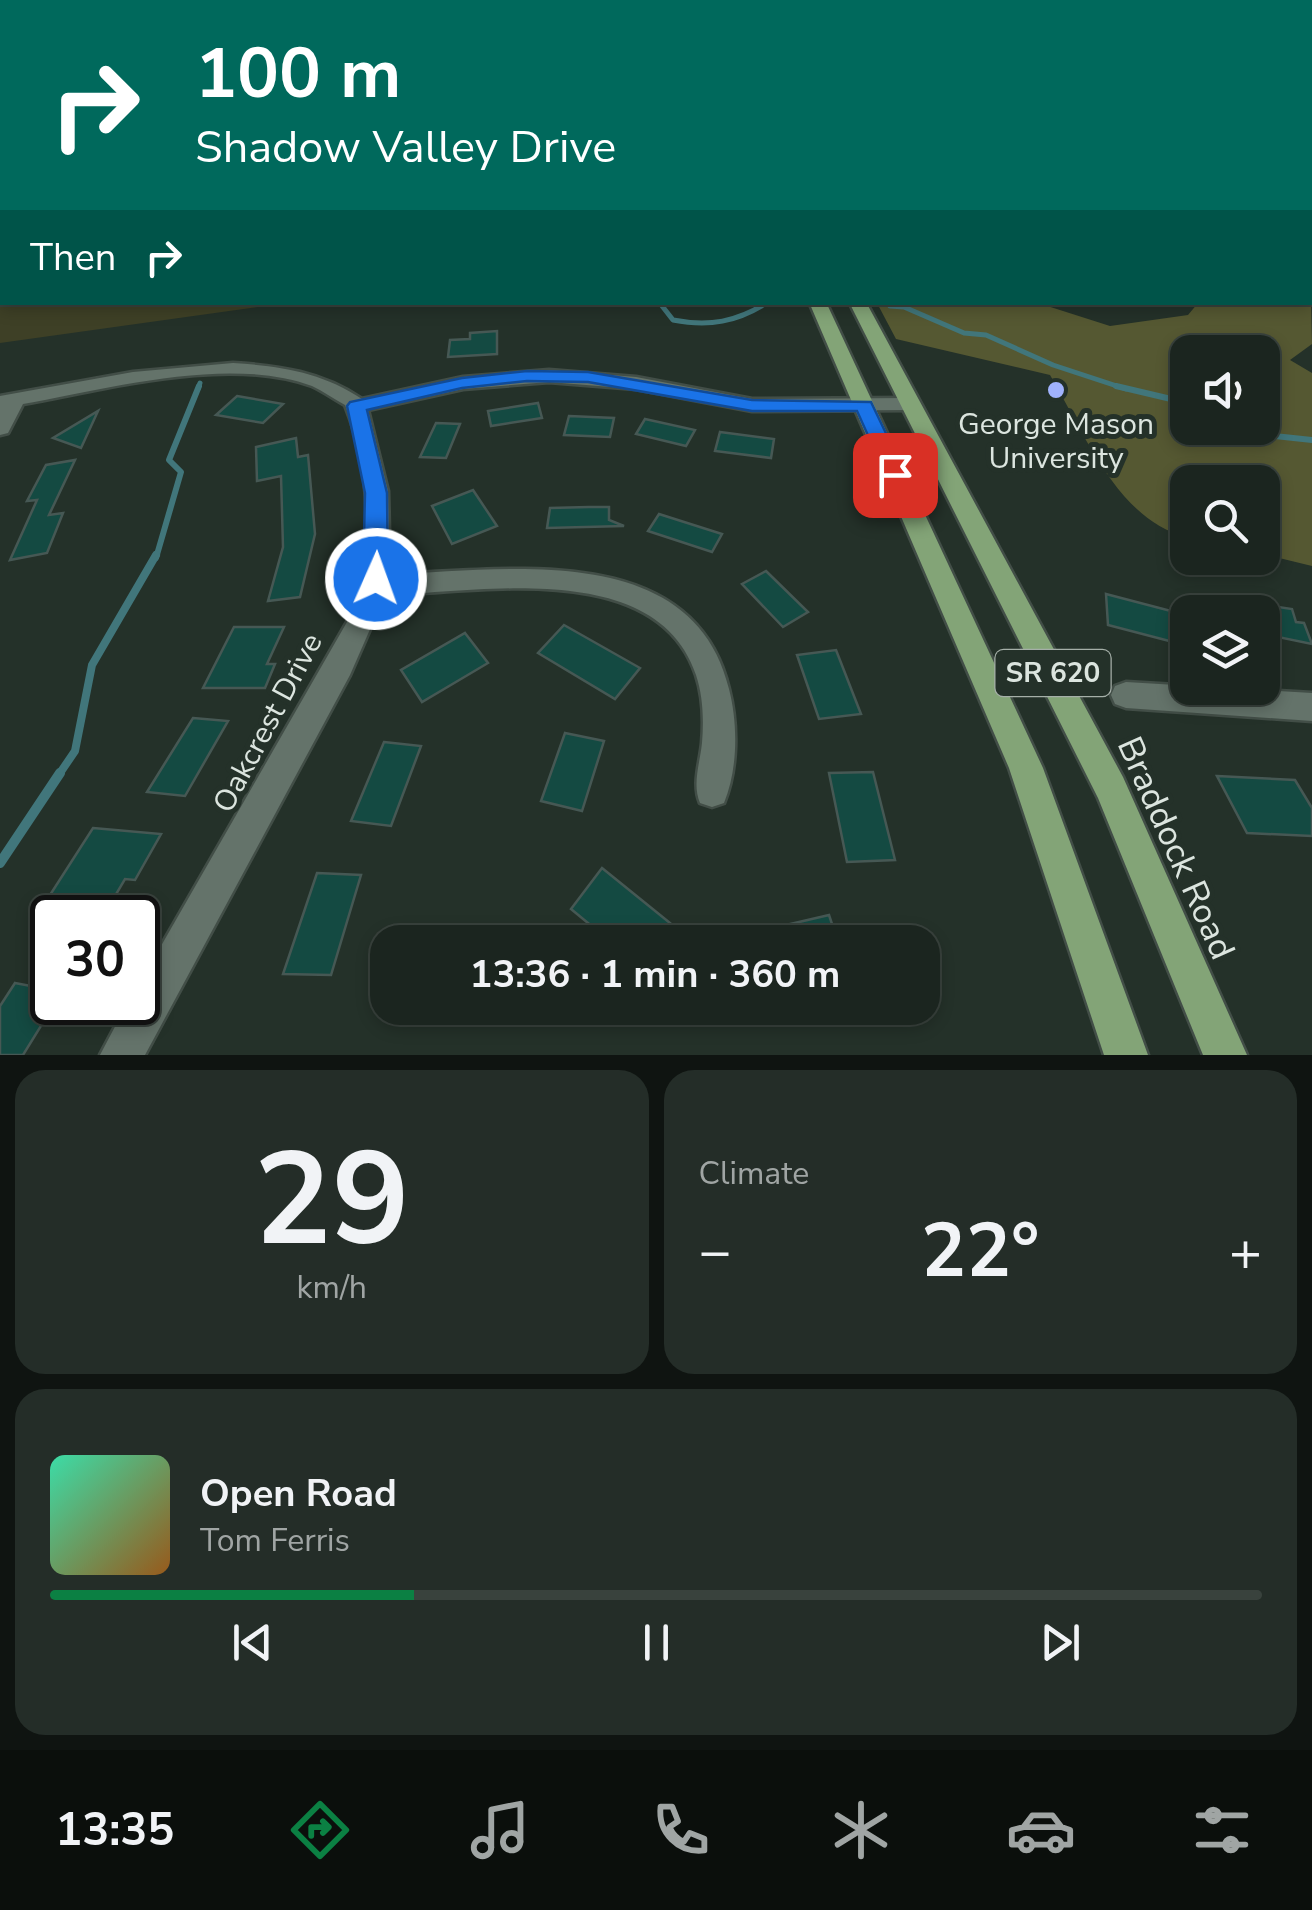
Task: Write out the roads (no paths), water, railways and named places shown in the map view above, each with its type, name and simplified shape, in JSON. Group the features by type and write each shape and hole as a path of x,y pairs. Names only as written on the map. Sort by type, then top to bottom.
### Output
{"main road":[{"name":"SR 620","path":"817,305 1026,768 1126,1055"},
{"name":"Braddock Road","path":"859,305 1112,789 1225,1055"}],"street":[{"path":"0,428 8,400 196,371 252,368 313,379 356,406 462,383 550,376 636,383 752,405 910,404"},
{"name":"Oakcrest Drive","path":"122,1055 324,692 374,585 376,493 356,406"},
{"path":"374,585 548,578 604,585 655,606 690,640 716,692 718,741 712,791"},
{"path":"1126,695 1312,708"}],"waterway":[{"path":"661,305 673,320 699,323 734,318 762,305"},
{"path":"890,306 904,307 964,333 986,335 1053,365 1119,387"},
{"path":"156,558 181,472 169,460 199,386"},
{"path":"1119,387 1170,399"},
{"path":"1119,387 1126,389"},
{"path":"1280,437 1312,440"},
{"path":"58,776 75,751 92,665 156,555"},
{"path":"0,863 58,776"}],"place":[{"name":"George Mason University","path":"1056,390"}]}
